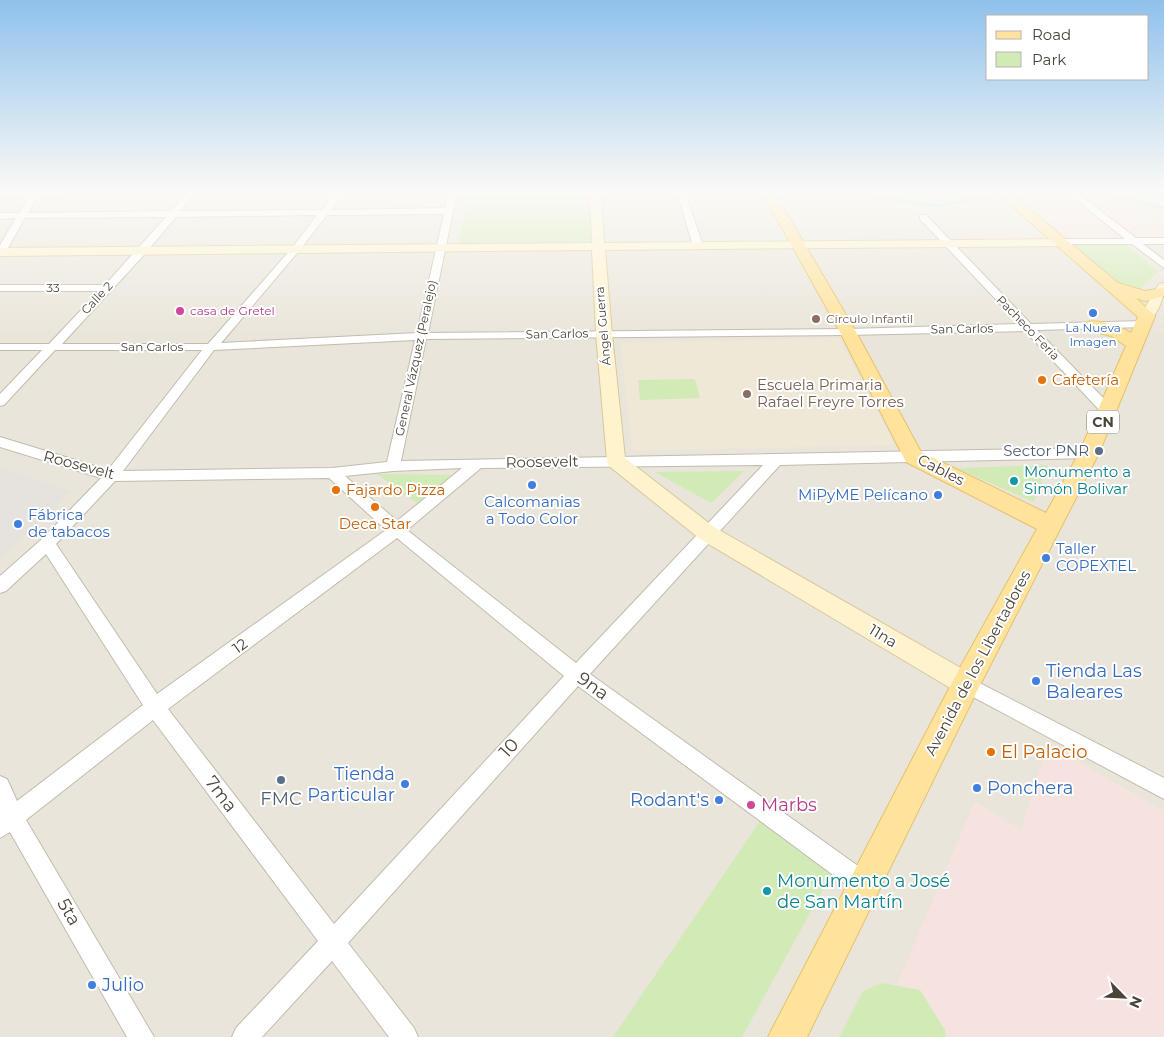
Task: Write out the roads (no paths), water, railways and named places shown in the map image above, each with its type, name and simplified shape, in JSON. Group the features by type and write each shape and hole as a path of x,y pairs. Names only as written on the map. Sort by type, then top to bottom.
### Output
{"main road":[{"name":"Cables","path":"797,240 848,332 912,457 1050,525"},
{"path":"1060,242 1112,286 1146,320"},
{"path":"1112,286 1144,296 1163,288"},
{"name":"Avenida de los Libertadores","path":"787,1037 966,684 1089,453 1146,320"},
{"path":"1093,326 1122,335 1131,340 1135,347"}],"street":[{"path":"6,240 0,252 597,248 1164,241"},
{"name":"Calle 2","path":"0,402 151,240"},
{"path":"0,586 47,543 111,476 211,347 302,240"},
{"name":"General Vázquez (Peralejo)","path":"393,466 442,240"},
{"name":"Ángel Guerra","path":"597,240 616,461"},
{"path":"696,240 698,246"},
{"name":"Pacheco Feria","path":"946,240 1108,411"},
{"path":"1133,241 1164,265"},
{"name":"33","path":"0,288 106,288"},
{"name":"Avenida de los Libertadores","path":"1146,320 1163,288"},
{"name":"San Carlos","path":"0,347 211,347 420,336 848,332 1093,326 1146,320"},
{"name":"Roosevelt","path":"0,442 111,476 332,473 393,466 478,463 776,460 1089,453"},
{"name":"10","path":"245,1037 334,943 576,674 776,460"},
{"name":"11na","path":"616,461 707,532 966,684 1164,789"},
{"name":"12","path":"7,822 155,707 397,530 478,463"},
{"name":"9na","path":"332,473 397,530 576,674 864,884"},
{"name":"7ma","path":"47,543 155,707 406,1037"},
{"name":"5ta","path":"0,786 7,822 141,1037"}],"place":[{"name":"casa de Gretel","path":"180,311"},
{"name":"La Nueva Imagen","path":"1093,313"},
{"name":"Círculo Infantil","path":"816,319"},
{"name":"Cafetería","path":"1042,380"},
{"name":"Escuela Primaria Rafael Freyre Torres","path":"747,394"},
{"name":"Sector PNR","path":"1099,451"},
{"name":"Monumento a Simón Bolivar","path":"1014,481"},
{"name":"Calcomanias a Todo Color","path":"532,485"},
{"name":"Fajardo Pizza","path":"336,490"},
{"name":"MiPyME Pelícano","path":"938,495"},
{"name":"Deca Star","path":"375,507"},
{"name":"Fábrica de tabacos","path":"18,524"},
{"name":"Taller COPEXTEL","path":"1046,558"},
{"name":"Tienda Las Baleares","path":"1036,681"},
{"name":"El Palacio","path":"991,752"},
{"name":"FMC","path":"281,780"},
{"name":"Tienda Particular","path":"405,784"},
{"name":"Ponchera","path":"977,788"},
{"name":"Rodant's","path":"719,800"},
{"name":"Marbs","path":"751,805"},
{"name":"Monumento a José de San Martín","path":"767,891"},
{"name":"Julio","path":"92,985"}]}
